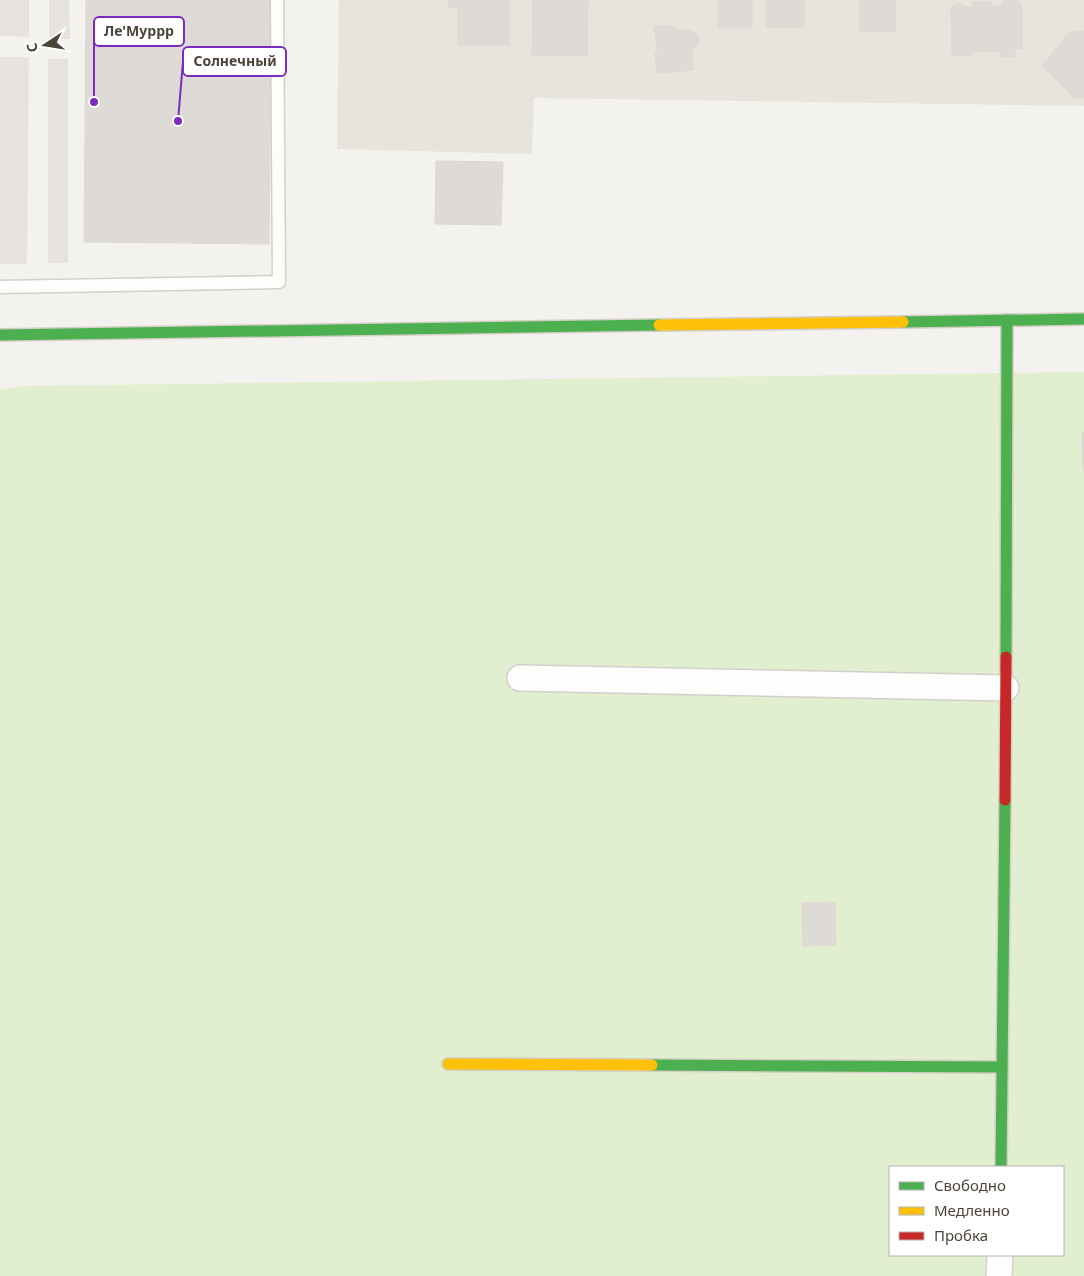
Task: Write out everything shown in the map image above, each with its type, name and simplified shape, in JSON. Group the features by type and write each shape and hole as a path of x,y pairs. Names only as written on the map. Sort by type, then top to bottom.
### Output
{"street":[{"path":"0,334 1084,319"},
{"path":"1001,1166 1006,688 1007,320"},
{"path":"520,678 1006,688"},
{"path":"448,1064 1002,1067"},
{"path":"999,1276 1000,1256"}],"lane":[{"path":"0,286 279,282 277,0"}],"shaded area":[{"path":"0,0 29,0 29,37 0,36"},
{"path":"49,0 69,0 70,39 49,39"},
{"path":"339,0 1084,0 1084,106 534,98 532,154 337,149"},
{"path":"0,57 29,57 27,264 0,264"},
{"path":"48,59 68,59 68,263 48,263"}],"green space":[{"path":"1084,372 1084,1276 0,1276 0,390 19,386"}],"building":[{"path":"86,0 271,0 269,244 84,242"},
{"path":"449,0 509,0 509,45 458,45 458,7 449,8"},
{"path":"533,0 588,0 587,56 532,55"},
{"path":"718,0 752,0 752,28 718,28"},
{"path":"766,0 804,0 804,27 766,27"},
{"path":"859,0 895,0 896,31 860,32"},
{"path":"1004,0 1018,0 1022,6 1022,49 1015,49 1015,57 1001,57 1001,51 972,51 972,56 952,56 951,7 960,3 964,7 972,7 972,2 991,2 991,6 1001,6"},
{"path":"671,25 676,30 692,31 698,36 699,44 692,51 693,70 657,73 655,52 658,51 654,27"},
{"path":"1084,31 1084,98 1075,99 1042,66 1070,32"},
{"path":"436,161 503,162 501,225 435,224"},
{"path":"1082,433 1084,433 1084,471 1083,471"},
{"path":"835,902 836,945 803,946 802,903"}],"traffic: fast":[{"path":"903,322 1084,319"},
{"path":"1006,657 1007,320"},
{"path":"0,335 659,325"},
{"path":"1001,1166 1005,800"},
{"path":"652,1065 1002,1067"}],"traffic: slow":[{"path":"659,325 903,322"},
{"path":"448,1064 652,1065"}],"traffic: jam":[{"path":"1005,800 1006,657"}],"place":[{"name":"Ле'Муррр","path":"94,102"},
{"name":"Солнечный","path":"178,121"}]}
